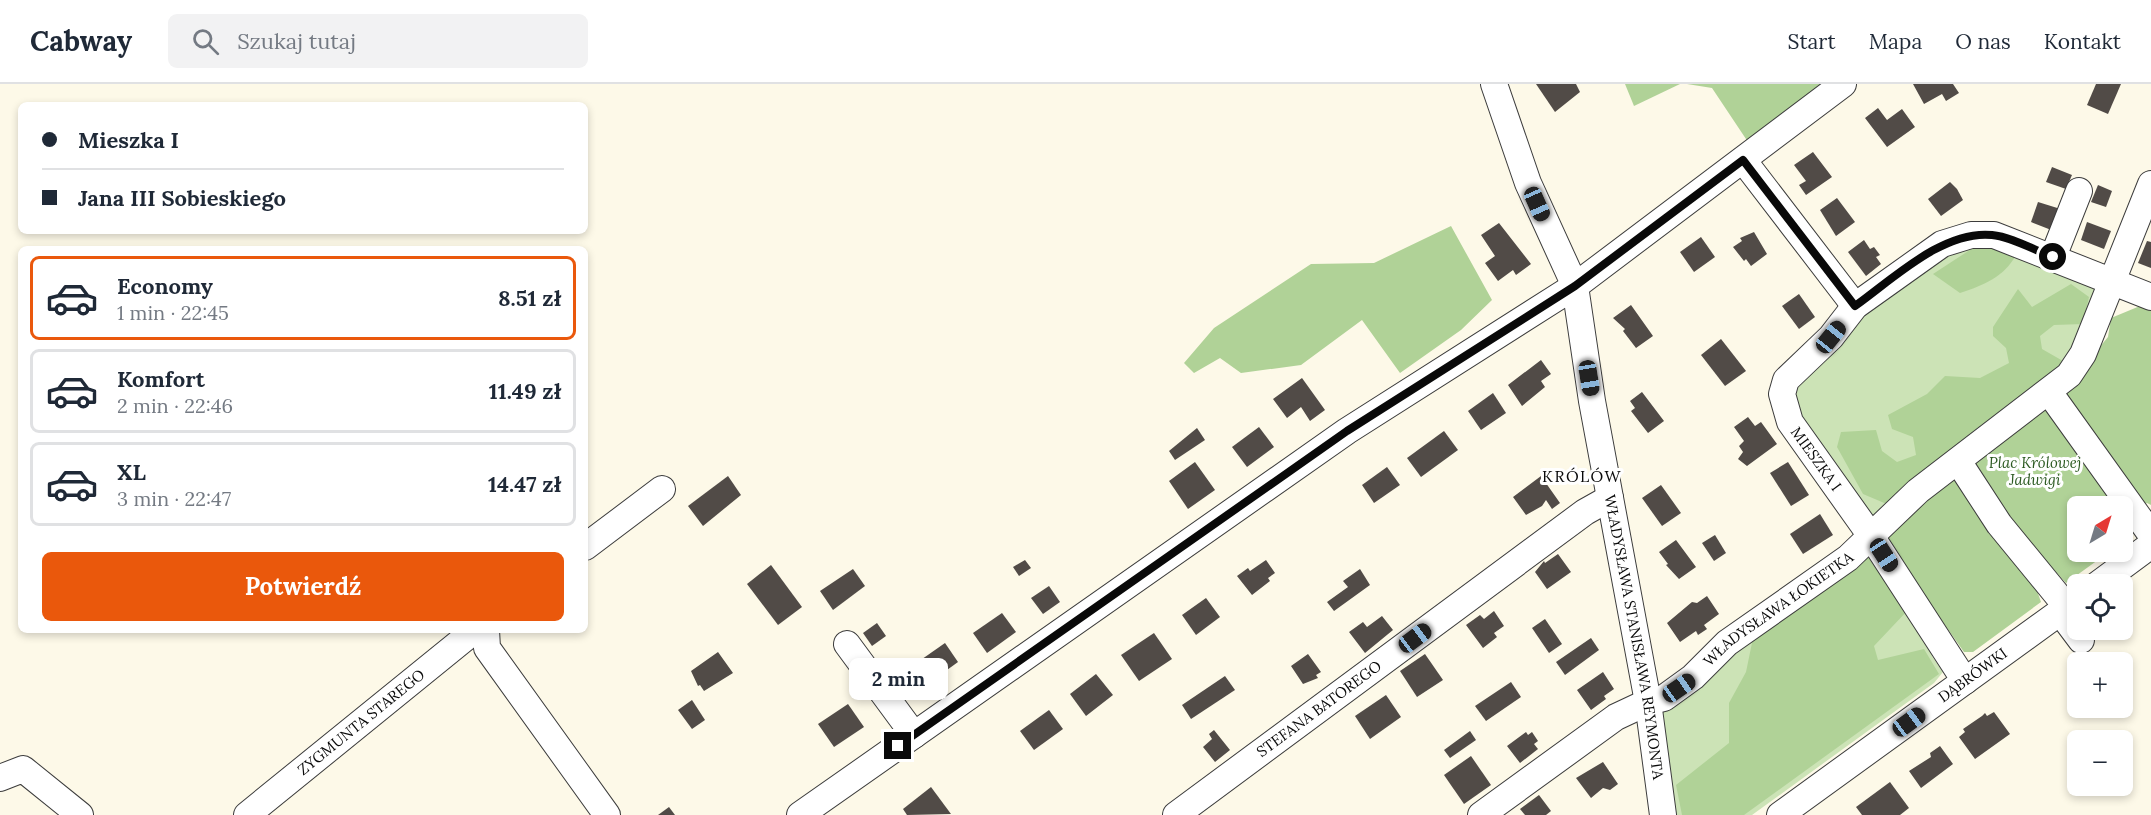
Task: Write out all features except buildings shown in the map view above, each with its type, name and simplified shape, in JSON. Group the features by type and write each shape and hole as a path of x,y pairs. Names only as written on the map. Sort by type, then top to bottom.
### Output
{"street":[{"name":"WŁADYSŁAWA STANISŁAWA REYMONTA","path":"1494,84 1528,183 1575,286 1610,498 1648,702 1663,815"},
{"path":"800,815 1347,431 1575,286 1844,84"},
{"path":"1743,160 1855,306"},
{"name":"WŁADYSŁAWA ŁOKIETKA","path":"1481,815 1616,717 1648,702 1664,698 1693,677 1727,643 1848,558 1918,491 2069,375 2083,354 2151,184"},
{"path":"2053,257 2079,190"},
{"name":"MIESZKA I","path":"1965,681 1871,536 1790,422 1782,394 1786,380 1831,337 1855,306 1942,244 1971,235 1994,235 2151,297"},
{"path":"2049,392 2150,539 2110,574"},
{"path":"1958,461 2000,524 2067,598"},
{"path":"588,545 662,489"},
{"name":"STEFANA BATOREGO","path":"1176,815 1576,519 1610,498"},
{"name":"DĄBRÓWKI","path":"1780,815 2067,608"},
{"name":"ZYGMUNTA STAREGO","path":"247,815 470,633"},
{"path":"486,633 487,648 607,815"},
{"path":"847,644 914,735"},
{"path":"11,774 80,815"}],"green space":[{"path":"1625,84 1680,84 1634,106"},
{"path":"1687,84 1829,84 1748,142 1712,88"},
{"path":"1451,226 1492,300 1461,330 1400,373 1362,320 1301,365 1241,373 1220,358 1194,373 1184,363 1214,328 1311,264 1374,263"},
{"path":"1970,239 2094,287 2095,318 2078,351 1875,526 1812,442 1795,405 1791,385 1866,307"},
{"path":"1979,244 1995,245 2016,255 1999,275 1960,293 1933,274"},
{"path":"2071,284 2089,297 2083,324 2054,325 2040,336 2042,349 2063,361 2051,378 1889,505 1863,494 1837,447 1841,432 1876,430 1882,451 1897,462 1916,455 1913,437 1892,429 1888,415 1927,394 1945,376 1980,378 2009,363 2006,348 1993,336 1993,327 2018,289 2032,307"},
{"name":"Plac Królowej Jadwigi","path":"2140,306 2151,310 2151,505 2147,503 2133,511 2133,496 2067,496 2067,562 2095,562 2078,574 2067,574 2066,583 2055,571 2035,585 2041,602 1973,652 1964,652 1881,535 2074,378 2108,337 2111,318"},
{"path":"1874,548 1934,648 1932,656 1943,672 1934,683 1752,815 1674,815 1658,715 1742,641"},
{"path":"1868,552 1908,610 1874,646 1878,660 1924,649 1939,674 1744,815 1682,815 1676,785 1729,743 1729,703 1746,672 1753,638"}],"district":[{"name":"KRÓLÓW","path":"1582,476"}],"route":[{"path":"898,746 1347,431 1575,286 1743,160 1855,306 1942,244 1971,235 1994,235 2053,257"}]}
